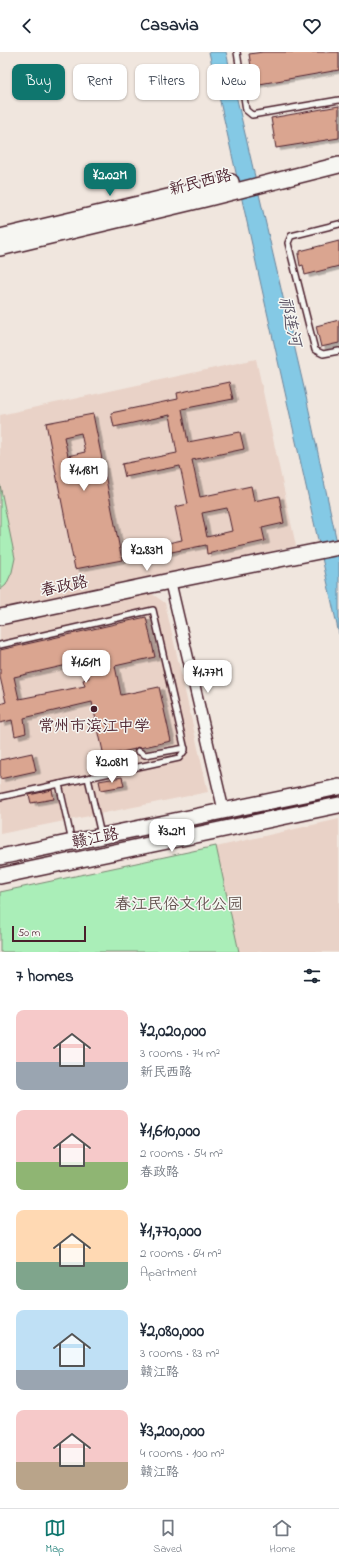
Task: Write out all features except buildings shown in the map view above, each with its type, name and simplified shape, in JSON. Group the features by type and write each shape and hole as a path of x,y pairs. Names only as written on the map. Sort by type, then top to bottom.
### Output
{"street":[{"name":"新民西路","path":"0,248 266,178 339,156"},
{"name":"新民西路","path":"266,178 339,165"},
{"name":"新民西路","path":"0,237 228,188"},
{"name":"春政路","path":"0,617 338,547"},
{"path":"170,581 224,812"},
{"name":"赣江路","path":"0,857 224,812 339,787"},
{"name":"赣江路","path":"0,876 339,804"}],"lane":[{"path":"236,52 246,110 252,115 339,100"},
{"path":"339,224 291,236 288,243 315,350 323,354 339,351"},
{"path":"0,645 153,610 185,748 179,758 0,797"},
{"path":"138,751 145,755 185,748"},
{"path":"88,778 101,836"},
{"path":"59,784 72,842"}],"shaded area":[{"path":"256,359 296,546 0,608 0,415"},
{"name":"常州市滨江中学","path":"151,593 165,603 208,792 0,834 0,625"},
{"path":"339,819 339,952 239,952 216,847"}],"green space":[{"path":"0,485 15,558 12,572 6,585 0,590"},
{"name":"春江民俗文化公园","path":"216,846 239,952 0,952 0,892"}],"water":[{"path":"209,52 226,52 229,64 212,64"},
{"path":"220,100 237,100 305,392 339,552 339,634"}],"place":[{"name":"常州市滨江中学","path":"94,709"}],"water label":[{"name":"祁连河","path":"291,321"}]}
